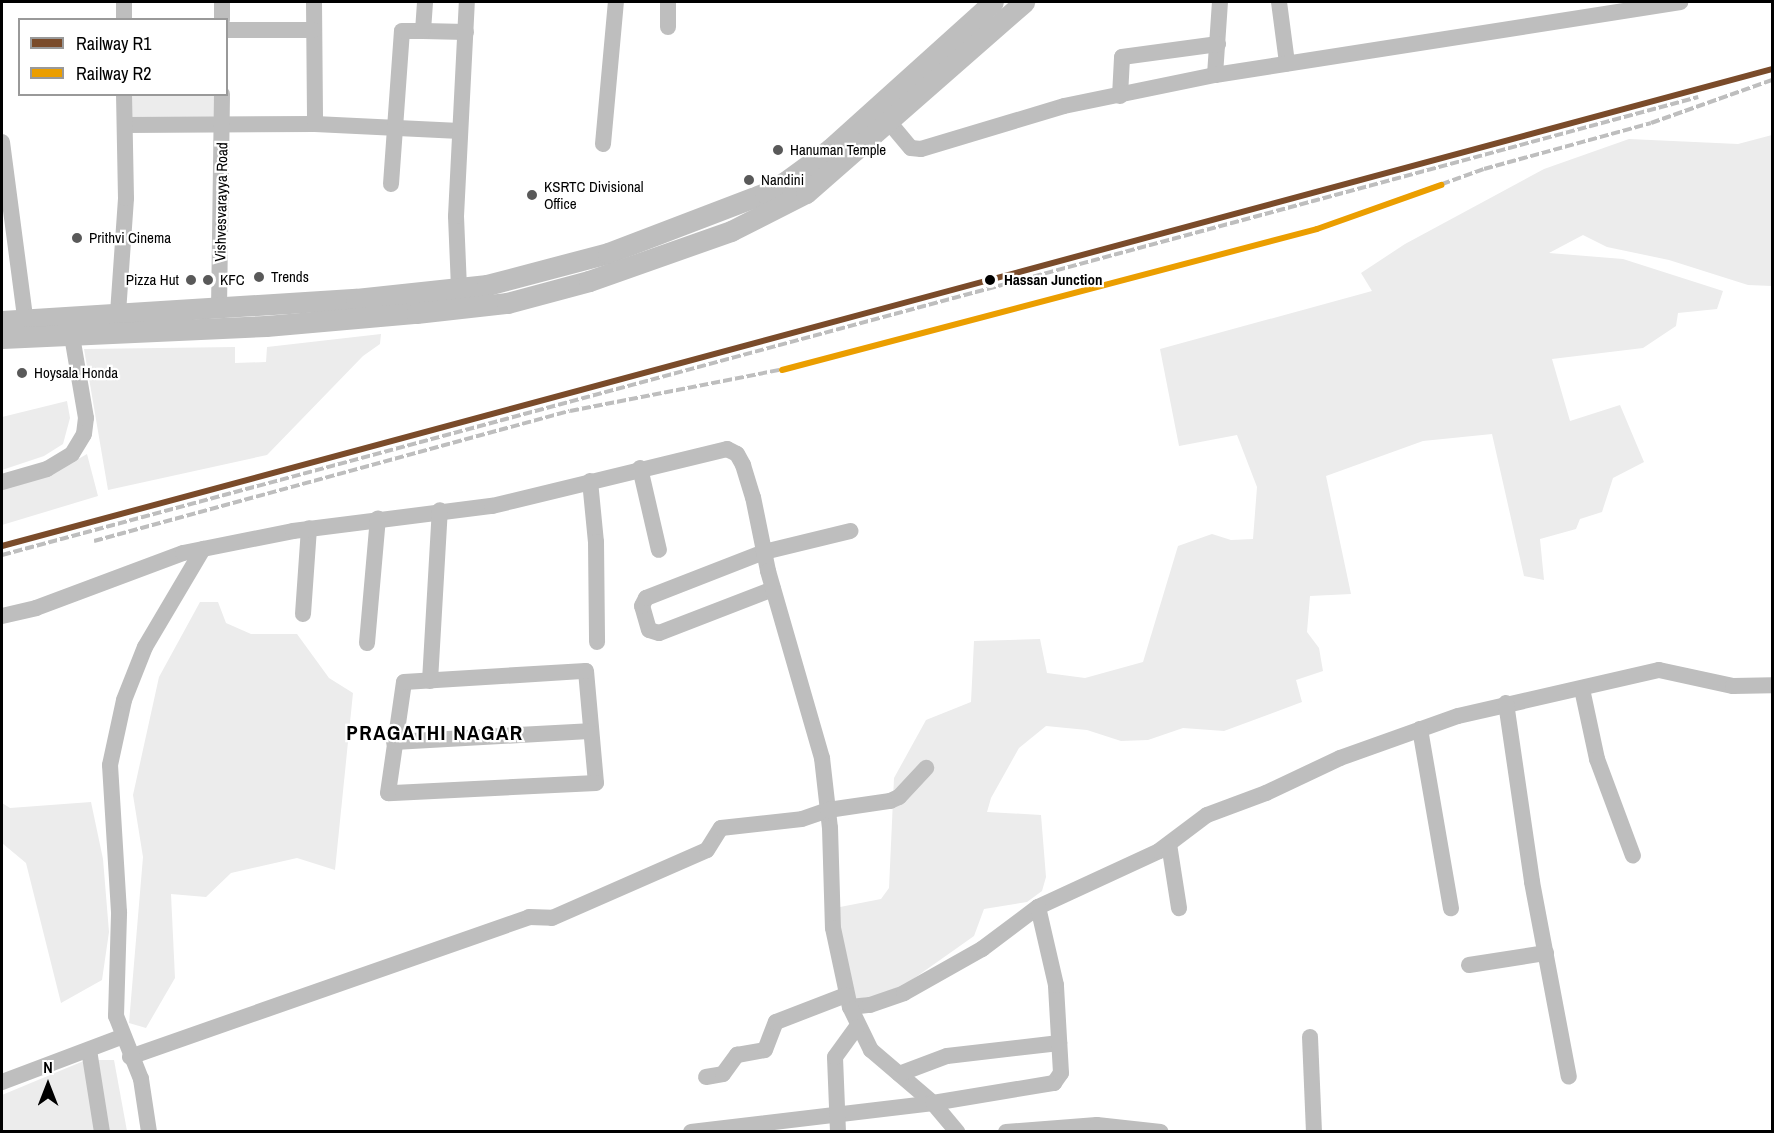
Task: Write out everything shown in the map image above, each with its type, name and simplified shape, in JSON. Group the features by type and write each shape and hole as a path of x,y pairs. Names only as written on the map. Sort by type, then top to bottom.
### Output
{"main road":[{"path":"830,162 993,2"},
{"path":"2,338 26,328 507,303 610,263 765,194 830,162 889,122 1024,2"},
{"path":"70,325 118,313 219,318 459,288 610,263"},
{"path":"2,321 26,328"}],"street":[{"path":"124,2 124,18"},
{"path":"222,2 222,18"},
{"path":"314,2 315,124"},
{"path":"423,31 425,2"},
{"path":"459,288 456,216 467,2"},
{"path":"603,144 616,2"},
{"path":"668,2 668,27"},
{"path":"1215,75 1221,2"},
{"path":"1279,2 1287,63"},
{"path":"889,122 911,148 921,149 1022,117 1215,75 1595,9 1680,2"},
{"path":"228,30 314,30"},
{"path":"391,184 402,31 466,32"},
{"path":"1120,96 1122,57 1218,44"},
{"path":"118,313 126,198 124,96"},
{"name":"Vishvesvarayya Road","path":"219,318 222,96"},
{"path":"125,125 315,124 459,131"},
{"path":"2,142 5,216 26,328"},
{"path":"2,482 47,469 72,454 81,443 86,418 70,325"},
{"path":"2,616 36,608 203,549 309,528 440,510 492,506 718,450 737,454 753,497 773,589 822,758 828,810 833,928 848,1001 857,1027 872,1050 933,1103 950,1128"},
{"path":"640,468 659,550"},
{"path":"590,481 596,543 597,642"},
{"path":"430,681 440,510"},
{"path":"367,643 378,518"},
{"path":"303,614 309,528"},
{"path":"773,589 659,633 649,630 642,606 646,598 764,552 850,531"},
{"path":"149,1131 141,1079 121,1037 114,986 119,912 110,765 124,700 145,647 203,549"},
{"path":"706,1077 723,1074 737,1055 765,1050 776,1022 848,1001 870,1005 904,993 982,949 1038,907 1169,844 1207,815 1420,729 1506,703 1582,689 1659,670 1733,686 1773,685"},
{"path":"586,671 589,731 596,783 388,793 404,682 586,671"},
{"path":"1582,689 1597,759 1633,856"},
{"path":"1506,703 1546,953 1569,1077"},
{"path":"1420,729 1451,908"},
{"path":"394,742 589,731"},
{"path":"130,1057 529,917 552,918 707,850 721,828 802,819 828,810 899,797 926,768"},
{"path":"1169,844 1179,908"},
{"path":"691,1131 933,1103 1054,1083 1060,1073 1053,969 1038,907"},
{"path":"1469,965 1546,953"},
{"path":"838,1131 840,1113 835,1057 857,1027"},
{"path":"2,1082 121,1037"},
{"path":"1310,1037 1314,1131"},
{"path":"899,1074 947,1056 1059,1043"},
{"path":"89,1050 102,1131"},
{"path":"1006,1131 1087,1129 1161,1131"}],"shaded area":[{"path":"130,96 218,96 218,120 130,122"},
{"path":"1772,135 1772,286 1748,285 1669,260 1607,247 1583,235 1549,253 1623,259 1723,291 1717,309 1678,313 1676,326 1643,348 1552,359 1570,421 1620,405 1644,462 1613,478 1602,512 1580,519 1576,529 1540,539 1544,580 1524,576 1492,434 1423,441 1326,476 1351,594 1310,596 1307,632 1319,648 1323,671 1296,680 1302,702 1224,731 1183,728 1148,740 1121,741 1087,730 1046,726 1019,748 991,798 987,812 1041,815 1046,877 1042,891 1027,902 984,909 974,936 906,984 873,997 854,999 839,939 840,907 881,899 889,888 894,778 926,720 971,702 974,641 1040,639 1047,673 1085,678 1143,662 1178,546 1212,534 1231,540 1253,539 1257,487 1237,435 1179,446 1160,349 1372,291 1361,273 1405,244 1544,169 1629,139 1738,144"},
{"path":"381,334 380,344 363,356 267,455 108,490 84,349 235,347 235,363 266,362 267,347"},
{"path":"67,401 70,418 63,444 44,456 2,470 2,417"},
{"path":"87,454 98,496 2,525 2,490 52,474"},
{"path":"200,602 218,602 226,623 251,634 297,634 329,678 353,693 335,870 297,858 231,873 206,897 171,894 175,978 146,1028 129,1023 143,857 133,795 159,677"},
{"path":"91,802 103,859 109,932 102,980 61,1003 26,863 2,843 2,803 10,808"},
{"path":"86,1060 114,1060 127,1131 2,1132 2,1095"}],"railway":[{"path":"1682,93 1772,69"},
{"path":"94,541 570,411 790,368 1317,229 1484,169 1651,123 1772,80"},
{"path":"2,555 1698,97"}],"rail line":[{"name":"R1","path":"2,546 1772,69"},
{"name":"R2","path":"782,370 1317,229 1441,185"}],"place":[{"name":"Hanuman Temple","path":"778,150"},
{"name":"Nandini","path":"749,180"},
{"name":"KSRTC Divisional Office","path":"532,195"},
{"name":"Prithvi Cinema","path":"77,238"},
{"name":"Trends","path":"259,277"},
{"name":"Pizza Hut","path":"191,280"},
{"name":"KFC","path":"208,280"},
{"name":"Hassan Junction","path":"990,280"},
{"name":"Hoysala Honda","path":"22,373"}],"district":[{"name":"PRAGATHI NAGAR","path":"435,733"}]}
